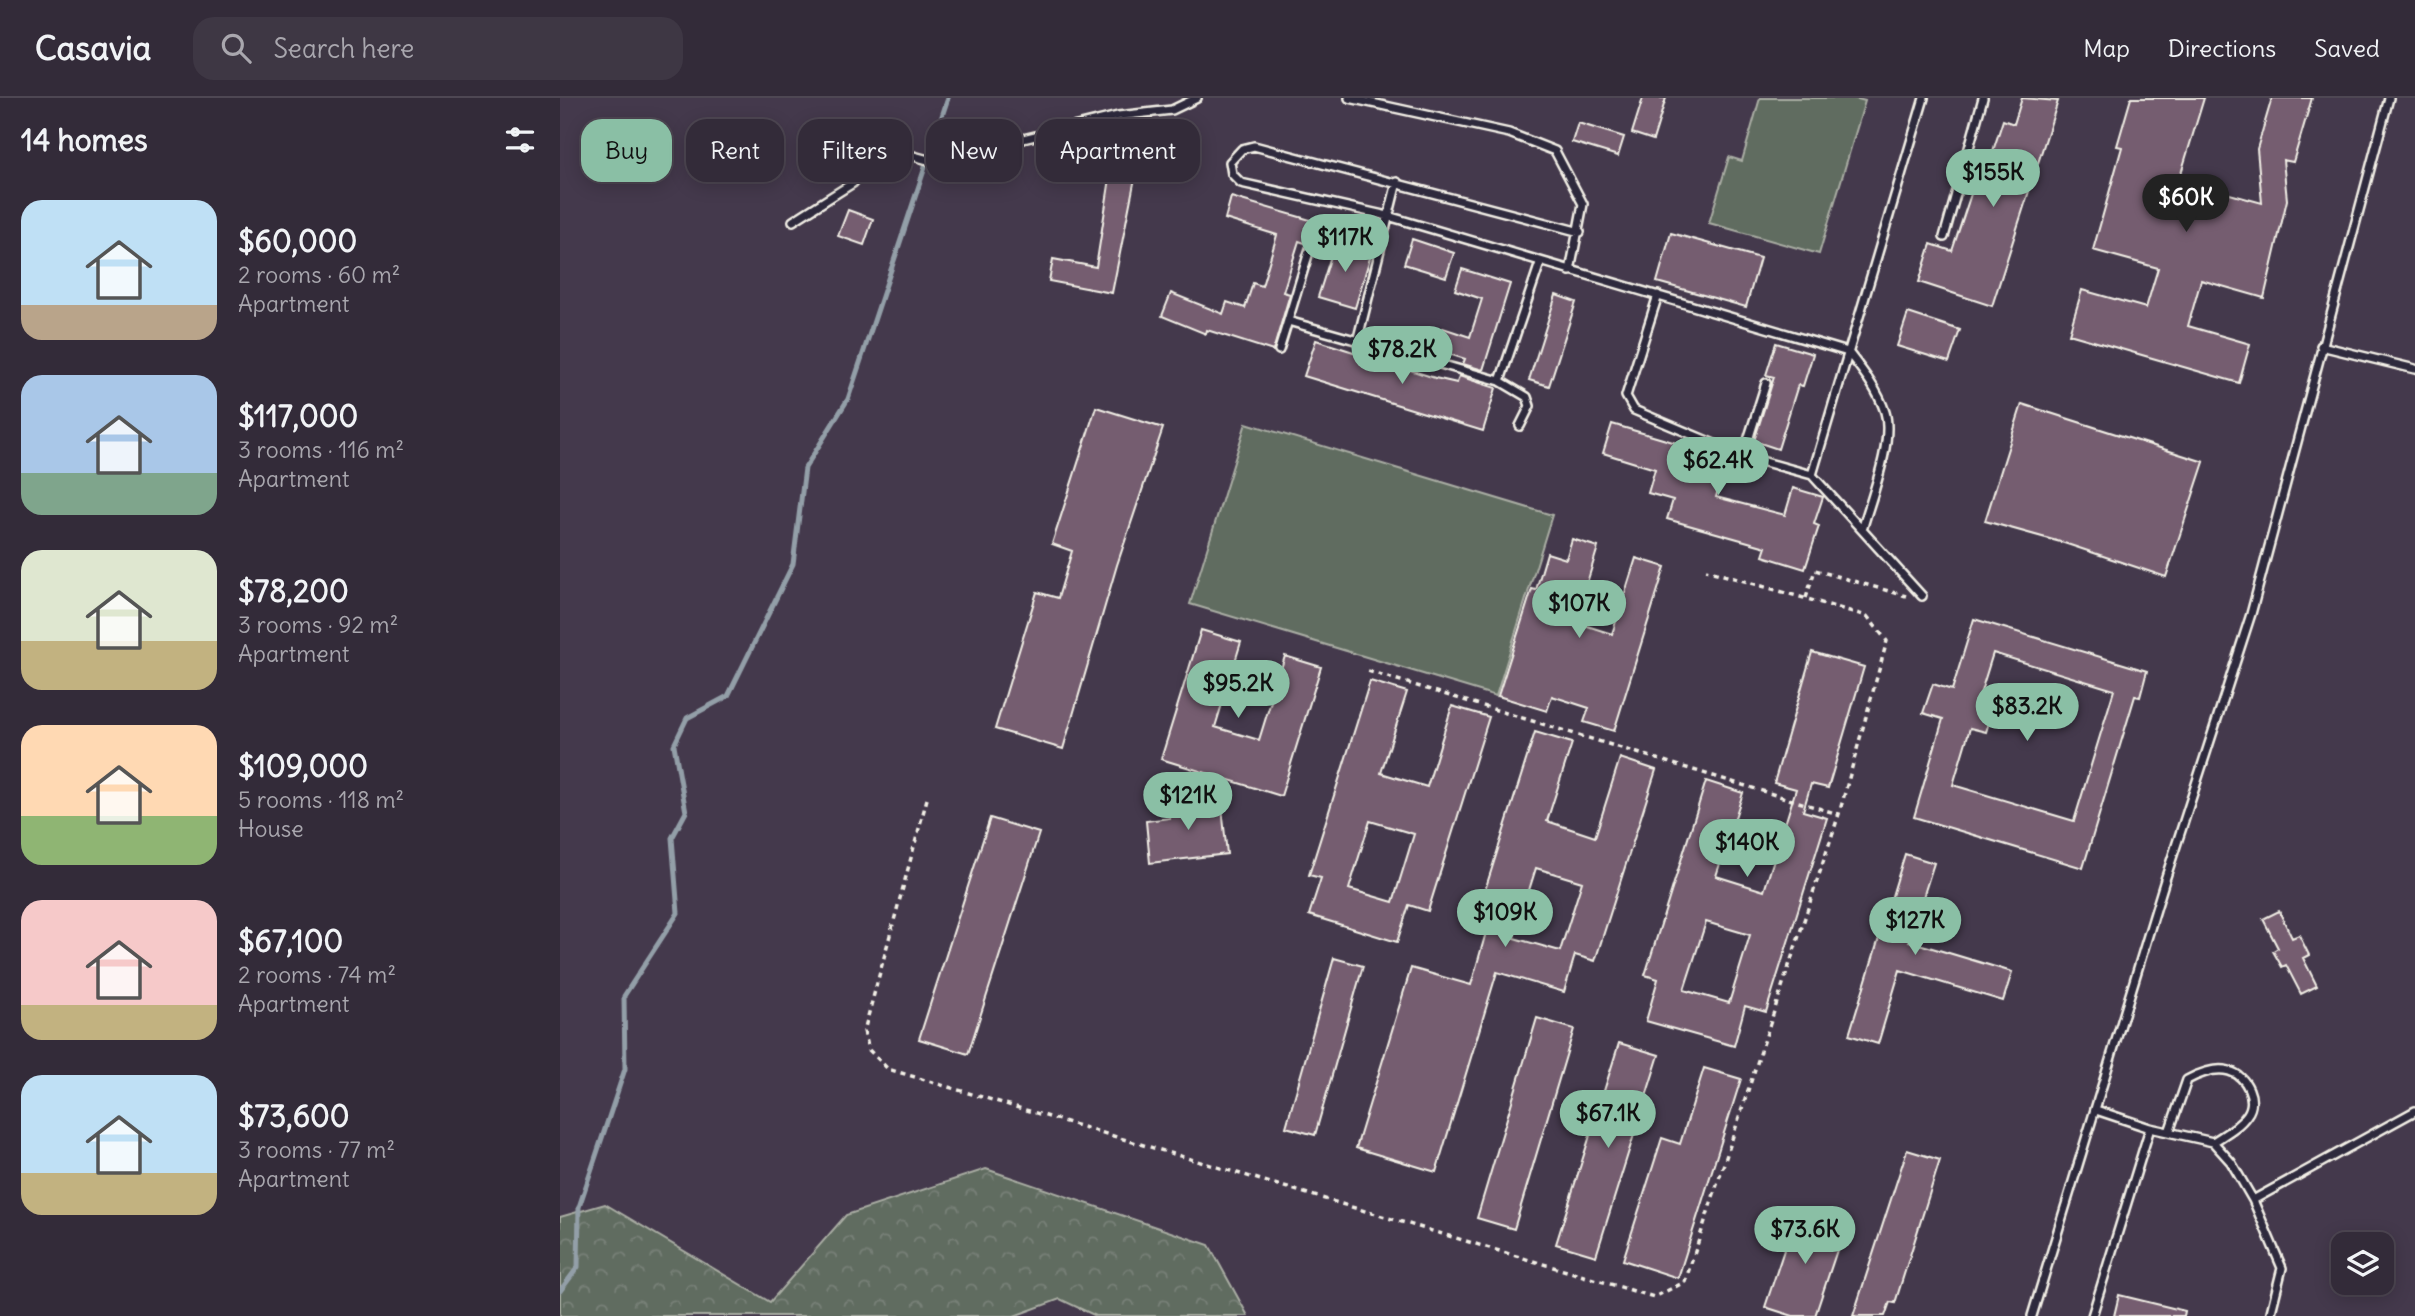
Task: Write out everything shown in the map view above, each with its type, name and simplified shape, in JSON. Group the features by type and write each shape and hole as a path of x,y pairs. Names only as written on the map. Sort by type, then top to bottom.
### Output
{"lane":[{"path":"793,221 853,183 869,162 905,154 932,161 1118,116 1172,110 1198,98"},
{"path":"1349,98 1509,133 1555,151 1583,204 1580,232 1570,271"},
{"path":"1812,474 1924,98"},
{"path":"1944,237 1983,98"},
{"path":"2032,1316 2164,883 2251,614 2389,98"},
{"path":"1580,232 1254,146 1242,149 1230,162 1232,174 1241,183 1388,216 1539,263 1849,352 1870,382 1885,412 1887,435 1863,527"},
{"path":"1357,342 1397,182"},
{"path":"1279,350 1312,242"},
{"path":"1500,381 1539,263"},
{"path":"1658,295 1626,396 1634,411 1743,456 1812,474 1863,527 1922,596"},
{"path":"1289,321 1500,381 1527,397 1530,406 1520,426"},
{"path":"2322,346 2415,369"},
{"path":"1743,456 1766,383"},
{"path":"2169,1132 2188,1080 2214,1070 2230,1071 2241,1077 2250,1090 2252,1101 2249,1113 2239,1124 2213,1142"},
{"path":"2096,1110 2150,1128 2213,1142 2231,1162 2253,1200 2282,1268 2270,1316"},
{"path":"2253,1200 2415,1111"},
{"path":"2092,1316 2150,1128"}],"path":[{"path":"927,799 864,1031 869,1050 888,1069 1654,1297 1685,1282 1839,814 1887,641 1867,616 1706,570"},
{"path":"1806,598 1815,570 1920,600 1922,596"},
{"path":"1368,671 1839,814"}],"green space":[{"path":"1760,98 1854,98 1865,101 1819,254 1709,223 1729,157 1742,161"},
{"path":"1246,423 1552,515 1496,696 1190,604"},
{"path":"986,1169 1209,1245 1248,1316 1096,1316 1060,1299 1014,1316 560,1316 560,1217 605,1204 770,1302 846,1215"}],"building":[{"path":"1643,98 1666,98 1653,140 1632,133"},
{"path":"2022,98 2058,101 1992,306 1919,282 1931,244 1952,251 1984,155 1991,157 2003,120 2014,124"},
{"path":"2131,98 2204,98 2179,180 2262,203 2257,149 2272,98 2312,98 2293,162 2283,160 2287,200 2264,298 2201,280 2188,326 2250,344 2239,383 2069,334 2082,290 2146,308 2158,268 2093,250 2122,147 2117,146"},
{"path":"1578,123 1624,137 1618,156 1572,142"},
{"path":"1109,182 1134,182 1112,293 1049,281 1053,259 1096,267"},
{"path":"1231,197 1331,226 1325,249 1317,246 1318,240 1313,236 1305,243 1299,241 1283,292 1290,294 1273,351 1207,330 1206,334 1162,316 1171,293 1223,314 1227,302 1245,308 1253,283 1262,286 1277,235 1225,219"},
{"path":"848,210 873,219 864,245 838,236"},
{"path":"1671,233 1760,258 1746,307 1657,282"},
{"path":"1412,239 1454,253 1446,277 1404,264"},
{"path":"1336,240 1372,251 1355,308 1318,297"},
{"path":"1462,269 1510,284 1483,370 1463,364 1465,359 1436,350 1443,328 1470,337 1482,299 1455,290"},
{"path":"1556,295 1576,302 1549,386 1529,380"},
{"path":"1908,313 1960,330 1949,362 1897,346"},
{"path":"1316,340 1435,378 1457,383 1459,376 1496,388 1483,431 1304,376"},
{"path":"1776,343 1813,354 1803,386 1798,385 1778,449 1754,441 1774,377 1766,375"},
{"path":"2022,404 2204,462 2166,577 2064,543 1985,521"},
{"path":"1096,407 1163,428 1117,565 1063,749 995,729 1037,592 1058,598 1072,551 1052,544"},
{"path":"1612,424 1727,458 1716,497 1785,515 1793,488 1823,497 1814,524 1819,526 1805,569 1763,556 1766,547 1667,519 1673,500 1648,493 1655,469 1603,453"},
{"path":"1572,539 1598,547 1575,622 1612,634 1636,558 1665,567 1614,731 1584,722 1589,708 1552,696 1547,711 1498,696 1532,589 1536,590 1547,553 1566,559"},
{"path":"1974,619 2147,671 2140,697 2135,696 2083,868 1914,817 1943,719 1923,713 1933,684 1952,690","holes":["1993,653 2114,690 2074,821 1953,785 1970,728 1986,732 1995,703 1979,698"]},
{"path":"1201,630 1241,642 1215,727 1259,740 1285,656 1321,667 1281,796 1161,759"},
{"path":"1812,652 1864,667 1828,788 1811,784 1803,811 1827,818 1766,1012 1745,1006 1734,1046 1646,1021 1658,979 1645,975 1706,781 1743,793 1716,876 1764,891 1796,789 1774,783","holes":["1706,922 1750,935 1729,1003 1684,990"]},
{"path":"1370,681 1407,692 1381,773 1427,787 1452,706 1489,717 1428,911 1409,905 1397,942 1309,915 1321,878 1309,875","holes":["1370,821 1414,834 1393,902 1349,889"]},
{"path":"1535,732 1572,743 1547,821 1595,837 1620,758 1656,770 1595,961 1575,955 1564,992 1497,972 1436,1172 1356,1148 1411,968 1471,985 1487,929 1474,925","holes":["1536,868 1582,882 1560,951 1514,938"]},
{"path":"1221,799 1227,854 1150,863 1146,821 1170,818 1168,804"},
{"path":"990,818 1039,833 968,1054 919,1039"},
{"path":"1905,854 1934,863 1909,941 2012,972 2003,1001 1900,970 1878,1044 1849,1035"},
{"path":"2279,911 2292,938 2299,935 2309,955 2303,958 2317,986 2301,994 2286,965 2282,967 2273,951 2278,948 2263,919"},
{"path":"1334,958 1363,966 1315,1135 1286,1127"},
{"path":"1537,1018 1574,1029 1514,1229 1477,1218"},
{"path":"1619,1043 1659,1055 1596,1256 1556,1244"},
{"path":"1704,1068 1741,1079 1678,1278 1623,1260 1662,1138 1680,1144"},
{"path":"1907,1150 1940,1160 1895,1303 1890,1302 1885,1316 1853,1316"},
{"path":"1797,1211 1845,1226 1815,1316 1793,1316 1765,1307"},
{"path":"2119,1295 2185,1311 2184,1316 2114,1316"}],"waterway":[{"path":"560,1291 578,1267 579,1207 625,1069 624,996 678,913 672,838 686,812 674,745 687,718 728,696 793,564 805,468 848,399 948,98"}]}
